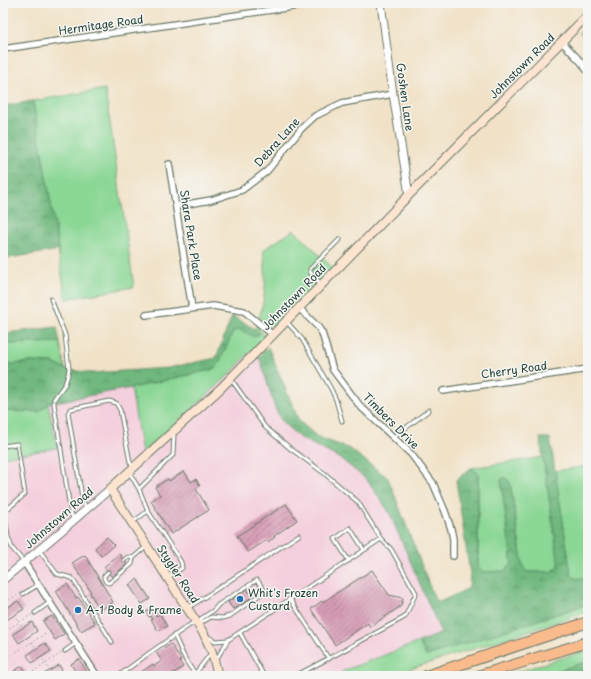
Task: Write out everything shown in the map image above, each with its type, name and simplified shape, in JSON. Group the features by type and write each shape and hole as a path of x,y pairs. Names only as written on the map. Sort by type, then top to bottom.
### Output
{"highway":[{"path":"426,676 588,622"},
{"path":"549,636 588,627"},
{"path":"478,676 588,642"}],"main road":[{"name":"Johnstown Road","path":"110,488 230,378 588,15"},
{"name":"Stygler Road","path":"110,488 167,578 198,622 212,652 218,676"}],"street":[{"name":"Hermitage Road","path":"3,50 278,6 320,3"},
{"name":"Goshen Lane","path":"381,3 393,94 409,195"},
{"path":"562,42 582,62 588,72"},
{"name":"Debra Lane","path":"176,206 211,200 242,190 266,171 302,128 315,116 342,103 393,94"},
{"name":"Shara Park Place","path":"169,164 192,308"},
{"path":"146,315 213,306 244,311 273,335"},
{"name":"Timbers Drive","path":"299,308 318,327 322,334 333,370 360,406 411,454 433,483 445,511 453,539 453,556"},
{"name":"Cherry Road","path":"443,391 588,369"},
{"name":"Johnstown Road","path":"3,580 74,521 110,488"},
{"path":"24,562 97,676"}],"lane":[{"path":"322,284 311,275 310,269 340,239"},
{"path":"52,299 65,335 69,369 65,384 54,399 54,404 70,508 74,521"},
{"path":"286,321 302,339 331,389 342,420"},
{"path":"230,378 265,427 291,449 324,473 358,502 381,539 391,549 416,593 405,617 295,676"},
{"path":"86,509 82,497 68,413 71,409 110,401 116,404 120,410 131,469 148,511 181,562 182,568 167,578"},
{"path":"393,437 428,410"},
{"path":"139,489 173,455 174,430"},
{"path":"3,446 17,444 25,494 5,511"},
{"path":"3,500 8,537 12,548 24,562"},
{"path":"132,523 148,511"},
{"path":"349,560 335,539 350,528 364,550"},
{"path":"188,608 299,535"},
{"path":"204,634 215,641 228,640 381,539"},
{"path":"124,560 128,557 132,558 147,546"},
{"path":"40,550 57,574 72,578 112,642"},
{"path":"108,572 104,578 106,582 109,583 132,564 132,558"},
{"path":"122,676 121,674 174,636 198,622 211,617 223,618 230,616 265,591 257,580 218,604 214,610 198,622"},
{"path":"23,594 38,585"},
{"path":"290,599 329,659"},
{"path":"35,613 50,603"},
{"path":"240,633 264,676"},
{"path":"174,636 193,675"},
{"path":"215,662 228,640"},
{"path":"65,651 76,644"},
{"path":"193,675 212,652"},
{"path":"193,675 200,676"}],"path":[{"path":"3,604 20,594 23,594"},
{"path":"3,632 35,613"},
{"path":"16,618 22,626"},
{"path":"3,660 47,633"},
{"path":"32,642 35,647"},
{"path":"30,674 65,651"},
{"path":"43,660 49,669"}],"shaded area":[{"path":"253,348 259,356 275,408 282,422 300,438 341,459 367,480 389,512 441,633 345,670 337,676 3,676 3,457 56,448 48,403 131,388 141,452 228,376"}],"green space":[{"path":"588,25 588,46 580,32"},
{"path":"105,89 134,287 66,299 33,101"},
{"path":"33,101 59,250 3,259 3,106"},
{"path":"294,230 333,268 275,325 270,325 259,318 265,284 263,250"},
{"path":"3,315 6,333 57,327 60,342 3,344"},
{"path":"232,316 260,333 255,337 238,329 233,332 217,367 210,370 131,388 49,403 39,412 3,411 3,365 30,362 53,363 65,369 91,373 168,368 216,358"},
{"path":"257,325 264,336 262,340 228,376 142,453 131,388 210,370 217,367 233,332 238,328 259,333 255,329"},
{"path":"60,342 65,369 53,363 30,362 3,365 3,344"},
{"path":"268,347 299,421 316,436 350,449 388,478 435,600 442,601 469,588 470,574 456,480 471,468 478,473 478,567 483,572 504,571 512,564 501,480 504,477 510,482 523,567 527,572 551,572 559,566 540,438 550,438 571,574 576,579 588,577 588,604 426,656 419,642 441,633 389,512 367,480 341,459 300,438 282,422 275,408 259,356"},
{"path":"48,403 57,448 3,457 3,411 17,411"},
{"path":"543,457 560,566 551,572 526,572 523,567 510,482 504,477 501,480 512,564 504,571 483,572 478,567 478,473 471,468"},
{"path":"588,466 588,577 575,579 571,575 555,471"},
{"path":"588,604 588,612 389,676 337,676 345,670 419,642 426,656"},
{"path":"588,650 588,661 541,676 503,676"},
{"path":"588,661 588,676 541,676"}],"building":[{"path":"184,471 191,482 196,479 200,486 196,489 209,510 171,534 151,501 160,495 155,487 168,479 169,481"},
{"path":"286,504 297,520 268,542 267,540 248,552 237,536"},
{"path":"107,537 114,545 101,556 95,548"},
{"path":"119,554 127,564 112,577 104,567"},
{"path":"85,555 113,602 100,610 90,593 91,592 72,563"},
{"path":"372,570 389,595 403,598 401,606 370,627 368,623 335,645 311,609"},
{"path":"137,579 150,599 142,604 129,585"},
{"name":"A-1 Body & Frame","path":"67,584 76,598 78,597 95,623 81,631 56,591"},
{"name":"Whit's Frozen Custard","path":"247,589 252,597 233,609 228,602"},
{"path":"18,601 24,609 5,621 3,618 3,610"},
{"path":"153,607 157,612 155,613 156,616 160,614 167,626 158,631 152,619 146,612"},
{"path":"52,616 64,634 55,640 43,621"},
{"path":"32,622 37,631 19,643 13,634"},
{"path":"3,636 7,642 3,645"},
{"path":"45,643 51,651 32,663 27,655"},
{"path":"171,644 181,660 179,661 183,667 169,676 135,676 153,664 154,666 162,661 157,654"},
{"path":"79,659 90,676 78,676 71,664"},
{"path":"59,665 64,673 60,676 41,676"},
{"path":"22,666 29,676 17,676 14,671"}],"place":[{"name":"Whit's Frozen Custard","path":"240,599"},
{"name":"A-1 Body & Frame","path":"78,610"}]}
